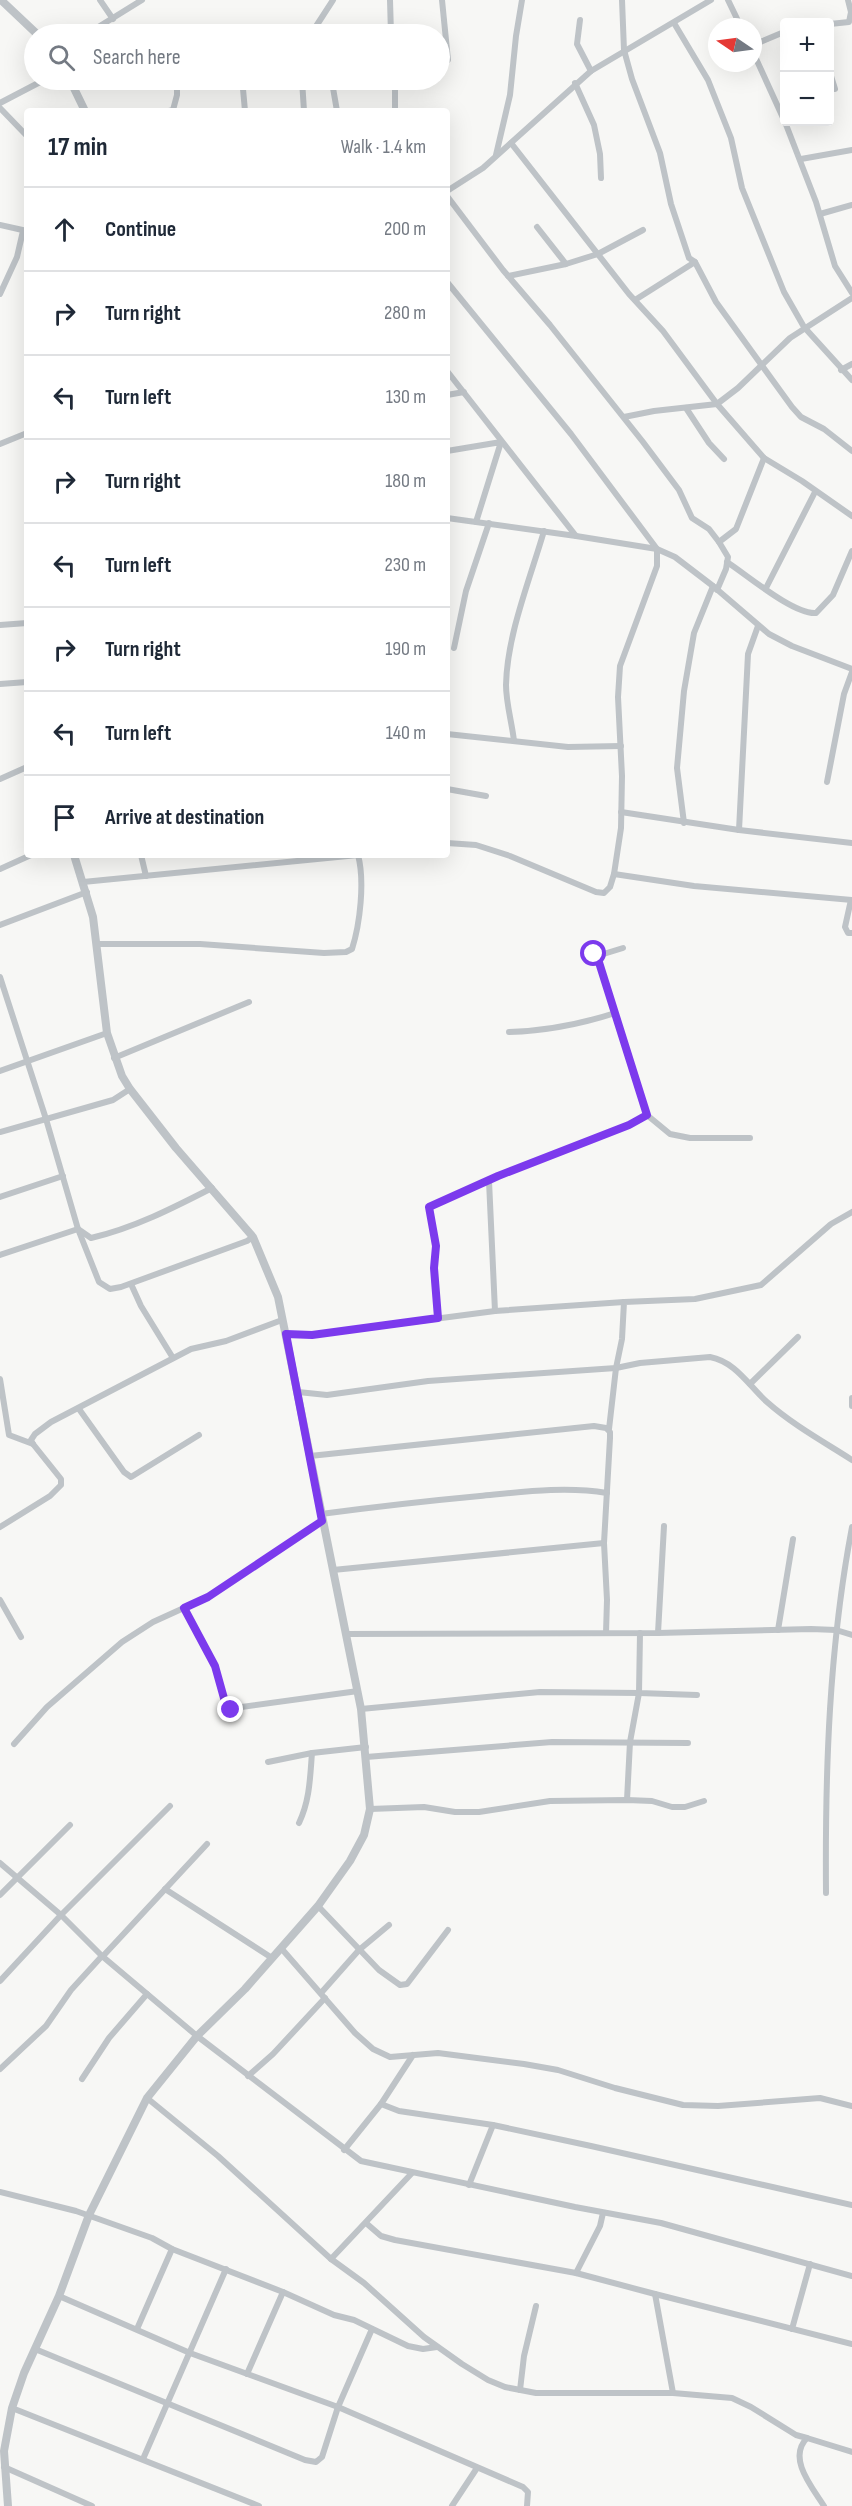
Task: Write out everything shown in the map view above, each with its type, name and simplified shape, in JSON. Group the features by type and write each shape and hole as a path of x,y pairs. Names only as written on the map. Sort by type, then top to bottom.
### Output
{"street":[{"path":"1,0 26,24"},
{"path":"100,0 113,19"},
{"path":"104,24 142,0"},
{"path":"317,24 333,0"},
{"path":"390,0 391,24"},
{"path":"442,0 444,24"},
{"path":"496,156 510,95 522,0"},
{"path":"622,0 624,50 632,79 660,153 671,204 689,258 695,262 717,302 801,417 824,429 852,451"},
{"path":"450,189 483,168 591,71 624,50 674,24 699,3 711,0"},
{"path":"728,0 737,18"},
{"path":"834,24 845,23 852,17 848,0"},
{"path":"580,20 577,44 591,71"},
{"path":"674,24 708,80 731,138 742,188 784,292 804,327 852,380"},
{"path":"762,41 780,34"},
{"path":"762,71 780,110"},
{"path":"575,83 591,115 600,154 601,178"},
{"path":"0,103 25,90"},
{"path":"75,90 84,108"},
{"path":"174,108 176,90"},
{"path":"243,90 245,108"},
{"path":"303,90 304,108"},
{"path":"333,90 336,108"},
{"path":"394,90 395,108"},
{"path":"0,108 24,133"},
{"path":"787,126 820,214 835,266 852,293"},
{"path":"511,142 598,254 681,354 717,404 764,458 852,516"},
{"path":"801,159 852,150"},
{"path":"450,200 508,276 624,417 679,490 692,518 709,529 728,557 694,633 684,691 677,768 684,823"},
{"path":"820,214 852,204"},
{"path":"0,225 24,231"},
{"path":"537,227 566,264"},
{"path":"508,276 566,264 598,254 644,230"},
{"path":"0,294 24,234"},
{"path":"635,300 695,262"},
{"path":"450,286 598,469 657,549 657,566 620,666 618,697 621,812 614,874 610,887 604,893 596,892 510,856 476,845 450,843"},
{"path":"624,417 717,404 804,327 852,298"},
{"path":"841,370 852,364"},
{"path":"450,375 576,536"},
{"path":"450,394 464,392"},
{"path":"686,408 709,443 724,459"},
{"path":"0,444 24,434"},
{"path":"450,450 501,442"},
{"path":"476,522 501,442"},
{"path":"719,542 736,529 764,458"},
{"path":"766,588 815,492"},
{"path":"450,518 657,549 675,557 758,626 792,646 852,670 844,694 827,782"},
{"path":"454,648 466,591 489,523"},
{"path":"514,741 506,687 508,666 520,610 544,531"},
{"path":"727,562 791,605 809,614 816,613 833,595 852,551"},
{"path":"0,625 24,623"},
{"path":"739,830 748,654 758,626"},
{"path":"0,684 24,682"},
{"path":"450,734 568,747 621,746"},
{"path":"0,779 24,769"},
{"path":"450,790 486,796"},
{"path":"621,812 684,823 852,843"},
{"path":"0,869 24,858"},
{"path":"8,2506 4,2451 12,2408 24,2373 59,2296 89,2215 147,2098 197,2036 244,1989 318,1906 358,1848 370,1809 358,1691 321,1518 286,1334 267,1268 253,1237 176,1148 130,1089 114,1058 107,1034 98,944 87,892 75,858"},
{"path":"142,858 146,876"},
{"path":"83,882 328,858"},
{"path":"98,944 200,944 348,952 352,949 355,938 362,885 358,858"},
{"path":"614,874 694,886 851,900 845,927 848,933 852,933"},
{"path":"0,925 87,892"},
{"path":"586,959 594,954 597,956 623,948"},
{"path":"597,956 647,1115 670,1134 690,1138 750,1138"},
{"path":"0,977 28,1060 78,1229 99,1282 110,1289 131,1284 247,1242 253,1237"},
{"path":"114,1058 249,1002"},
{"path":"509,1032 532,1031 615,1013"},
{"path":"0,1071 107,1034"},
{"path":"0,1132 113,1100 130,1089"},
{"path":"438,1318 434,1268 436,1246 429,1207 629,1125 647,1115"},
{"path":"0,1197 63,1176"},
{"path":"489,1181 495,1311"},
{"path":"78,1229 91,1238 107,1234 162,1214 212,1188"},
{"path":"286,1334 312,1335 495,1311 695,1299 761,1285 831,1224 852,1212"},
{"path":"0,1255 78,1229"},
{"path":"131,1284 141,1306 173,1358"},
{"path":"606,1633 604,1543 609,1429 622,1339 624,1302"},
{"path":"0,1527 50,1496 61,1485 61,1479 31,1440 51,1422 191,1349 226,1341 282,1320"},
{"path":"750,1384 798,1337"},
{"path":"298,1392 327,1395 428,1381 616,1368 640,1363 721,1359 767,1402 852,1460"},
{"path":"0,1379 9,1435 33,1444"},
{"path":"852,1398 852,1406"},
{"path":"79,1409 124,1472 131,1477 199,1436"},
{"path":"310,1456 594,1426 609,1429"},
{"path":"14,1744 47,1707 122,1642 153,1622 208,1597 321,1518 391,1504 516,1492 585,1489 607,1493"},
{"path":"658,1633 664,1526"},
{"path":"826,1893 825,1786 836,1630 852,1527"},
{"path":"778,1630 793,1539"},
{"path":"333,1570 604,1543"},
{"path":"0,1600 21,1637"},
{"path":"184,1608 215,1666 229,1710 358,1691"},
{"path":"346,1635 778,1630 836,1630 852,1635"},
{"path":"627,1800 630,1742 639,1693 640,1633"},
{"path":"361,1709 540,1692 698,1695"},
{"path":"268,1762 312,1753 552,1742 688,1743"},
{"path":"299,1822 305,1811 310,1789 312,1753"},
{"path":"370,1809 424,1807 455,1812 479,1812 550,1801 652,1801 672,1807 685,1807 704,1801"},
{"path":"0,1981 61,1915 170,1806"},
{"path":"0,1894 70,1826"},
{"path":"0,2069 46,2026 71,1990 207,1844"},
{"path":"0,1863 197,2036 361,2161 679,2228 852,2276"},
{"path":"165,1889 272,1958"},
{"path":"318,1906 379,1970 405,1986 448,1930"},
{"path":"248,2076 273,2054 359,1950 389,1925"},
{"path":"281,1948 356,2033 373,2049 390,2057 438,2053 547,2068 683,2105 718,2106 820,2098 852,2106"},
{"path":"82,2079 109,2038 147,1994"},
{"path":"344,2150 381,2104 413,2055"},
{"path":"147,2098 218,2156 331,2259 438,2347 488,2379 536,2393 673,2393 734,2398 796,2435 852,2452"},
{"path":"381,2104 399,2111 493,2126 852,2205"},
{"path":"469,2185 493,2126"},
{"path":"331,2259 412,2173"},
{"path":"0,2192 89,2215 152,2238 172,2249 283,2292 408,2346 423,2349 438,2347"},
{"path":"576,2273 594,2238 603,2212"},
{"path":"366,2223 381,2236 395,2240 576,2273 852,2344"},
{"path":"137,2329 172,2249"},
{"path":"792,2329 810,2264"},
{"path":"143,2459 226,2269"},
{"path":"246,2374 283,2292"},
{"path":"655,2294 673,2393"},
{"path":"59,2296 190,2353 338,2408 523,2487 528,2492 527,2506"},
{"path":"520,2390 524,2356 536,2306"},
{"path":"35,2349 316,2462 322,2457 338,2408 372,2329"},
{"path":"12,2408 259,2506"},
{"path":"807,2438 800,2445 802,2468 824,2506"},
{"path":"4,2467 92,2506"},
{"path":"452,2506 477,2468"}],"route":[{"path":"231,1710 227,1709 215,1666 184,1608 208,1597 322,1521 286,1334 312,1335 438,1318 434,1268 436,1246 429,1207 498,1176 629,1125 647,1115 597,956 594,954"}]}
